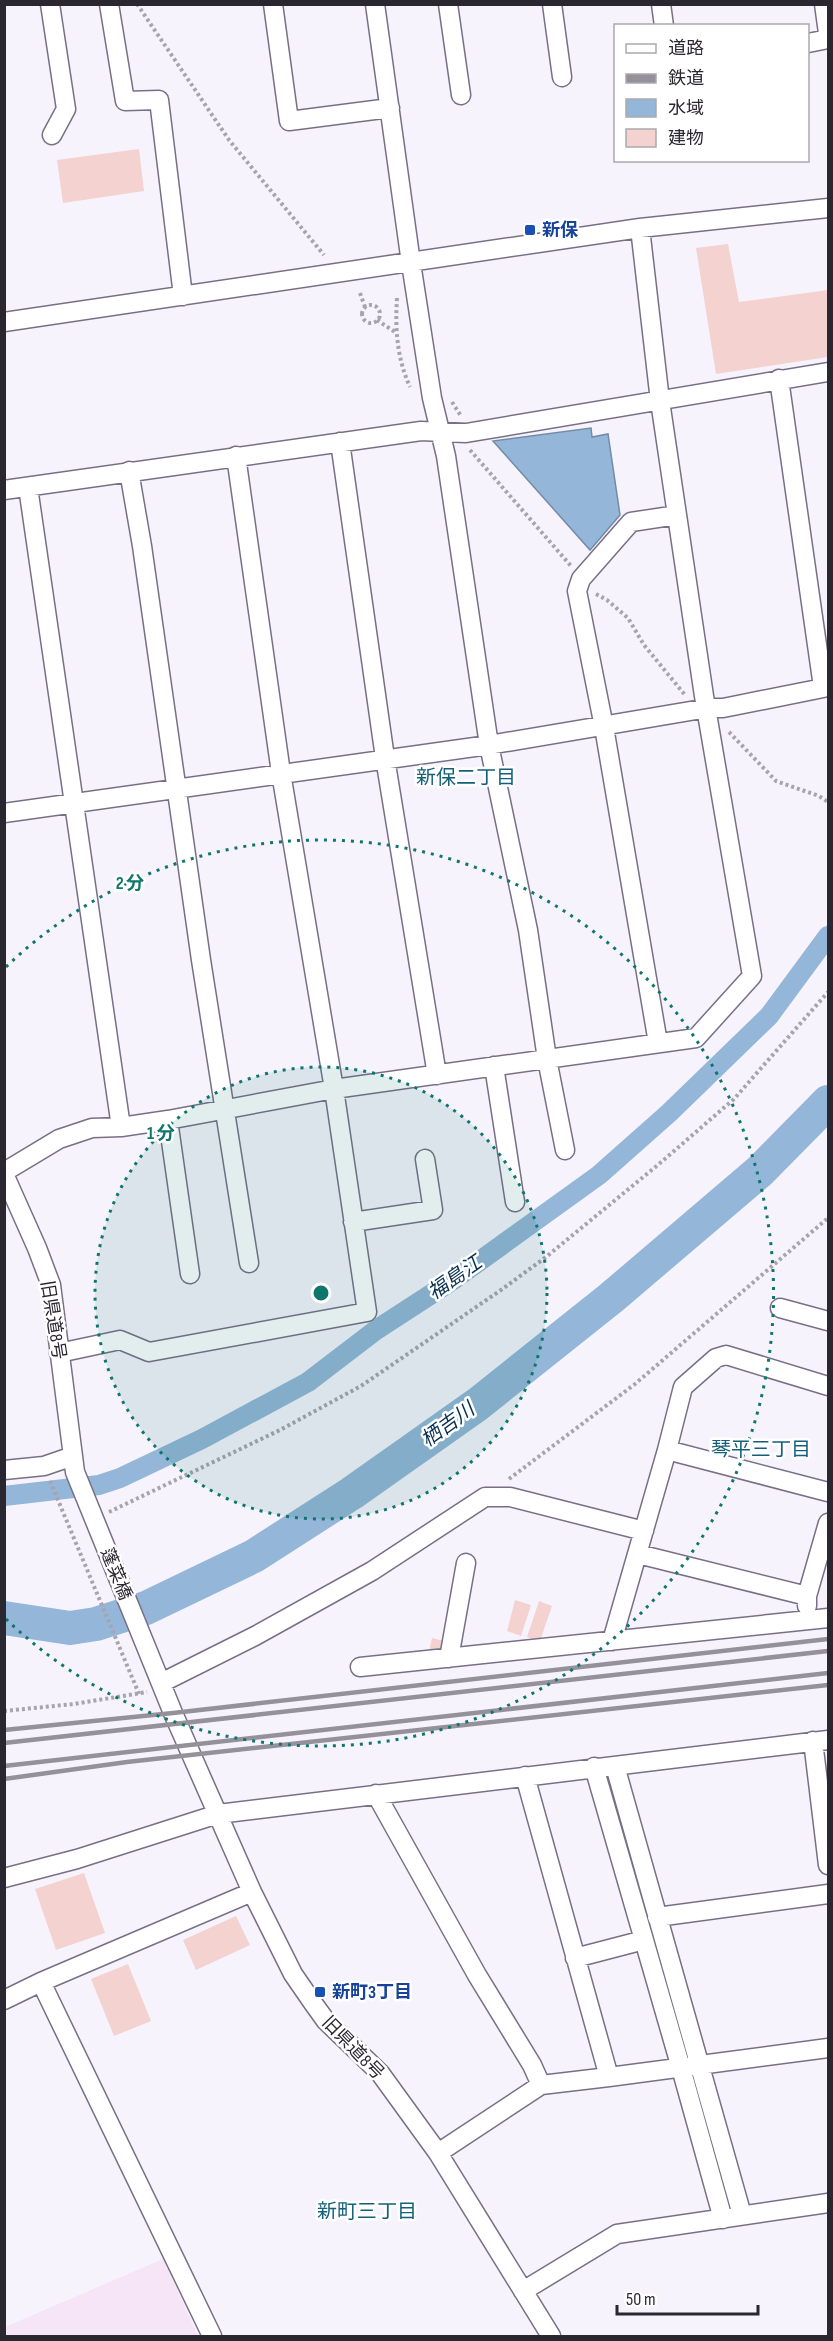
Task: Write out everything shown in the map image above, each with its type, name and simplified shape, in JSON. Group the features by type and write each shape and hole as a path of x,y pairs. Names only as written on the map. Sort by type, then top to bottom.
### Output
{"street":[{"path":"50,4 66,109 52,135"},
{"path":"109,4 125,101 159,100 183,296"},
{"path":"273,4 289,121 390,108"},
{"path":"375,4 411,263 432,398 441,432 489,745 528,930 547,1059 565,1150"},
{"path":"448,4 461,94"},
{"path":"552,4 562,77"},
{"path":"661,4 664,24"},
{"path":"824,4 828,33"},
{"path":"809,42 828,39"},
{"path":"4,322 640,228 828,208"},
{"path":"4,1173 59,1139 92,1128 121,1127 168,1120 334,1089 696,1038 752,976 677,515 660,401 640,228"},
{"path":"4,490 421,431 466,433 828,372"},
{"path":"4,813 489,745 708,708 723,708 826,687 779,379"},
{"path":"340,442 386,758 437,1075"},
{"path":"59,1353 120,1340 149,1352 367,1312 334,1089 281,773 236,456"},
{"path":"129,471 249,1263"},
{"path":"28,487 121,1127"},
{"path":"658,1043 604,726 577,598 578,584 631,522 677,515"},
{"path":"494,1066 515,1202"},
{"path":"168,1120 189,1274"},
{"path":"353,1222 433,1210 425,1159"},
{"name":"旧県道8号","path":"4,1173 51,1285 74,1464"},
{"path":"780,1308 828,1321"},
{"path":"612,1641 683,1387 716,1358 726,1355 828,1386"},
{"path":"666,1450 828,1492"},
{"path":"4,1470 74,1464"},
{"name":"蓬菜橋","path":"74,1464 94,1520 161,1682"},
{"path":"161,1682 255,1636 372,1571 485,1497 510,1497 644,1531"},
{"path":"807,1620 807,1596 828,1523"},
{"path":"638,1554 807,1596"},
{"path":"448,1658 466,1563"},
{"path":"360,1667 828,1618"},
{"name":"旧県道8号","path":"161,1682 252,1892 293,1974 326,2021 380,2073 438,2153 551,2337"},
{"path":"4,1878 77,1859 218,1814 821,1741 828,1865"},
{"path":"615,1766 742,2215"},
{"path":"594,1767 723,2219"},
{"path":"525,1776 609,2078"},
{"path":"376,1794 477,1975 532,2065 541,2085"},
{"path":"4,2000 252,1892"},
{"path":"657,1917 828,1894"},
{"path":"574,1958 644,1940"},
{"path":"41,1982 212,2337"},
{"path":"438,2153 541,2085 828,2048"},
{"path":"524,2291 617,2234 828,2204"}],"path":[{"path":"137,4 229,140 324,255"},
{"path":"398,291 395,332 402,369 412,390"},
{"path":"360,293 364,307 362,312 364,320 372,323 377,320 380,314 378,308 373,305 364,307"},
{"path":"377,320 395,332"},
{"path":"448,394 463,419"},
{"path":"470,449 571,566"},
{"path":"593,592 607,600 628,618 644,645 686,696"},
{"path":"724,724 776,781 819,796 828,802"},
{"path":"94,1520 280,1430 351,1391 501,1290 546,1257 734,1099 828,992"},
{"path":"485,1497 635,1384 828,1218"},
{"path":"48,1476 139,1694"},
{"path":"4,1711 74,1704 139,1694 161,1682"}],"shaded area":[{"path":"163,2259 198,2336 5,2336 5,2327"}],"water":[{"path":"591,428 592,437 608,434 620,515 590,550 493,441"}],"building":[{"path":"139,149 144,191 63,203 57,160"},
{"path":"728,244 739,302 828,290 828,357 716,374 696,248"},
{"path":"515,1600 531,1605 521,1636 507,1631"},
{"path":"539,1601 552,1606 540,1641 527,1637"},
{"path":"432,1638 444,1641 441,1656 429,1652"},
{"path":"84,1873 105,1933 56,1950 35,1889"},
{"path":"236,1916 250,1945 196,1970 183,1940"},
{"path":"128,1964 151,2021 114,2036 91,1979"}],"waterway":[{"name":"福島江","path":"4,1496 99,1485 120,1478 202,1439 308,1382 376,1330 456,1278 599,1175 669,1113 769,1016 828,936"},
{"name":"栖吉川","path":"4,1618 70,1628 96,1624 146,1608 254,1556 352,1493 478,1404 611,1298 760,1171 828,1102"}],"railway":[{"path":"4,1730 828,1639"},
{"path":"4,1743 828,1651"},
{"path":"4,1766 828,1673"},
{"path":"4,1779 127,1762 828,1685"}],"place":[{"name":"新保","path":"530,230"},
{"name":"新町3丁目","path":"320,1992"}],"district":[{"name":"新保二丁目","path":"466,778"},
{"name":"琴平三丁目","path":"761,1450"},
{"name":"新町三丁目","path":"367,2212"}]}
